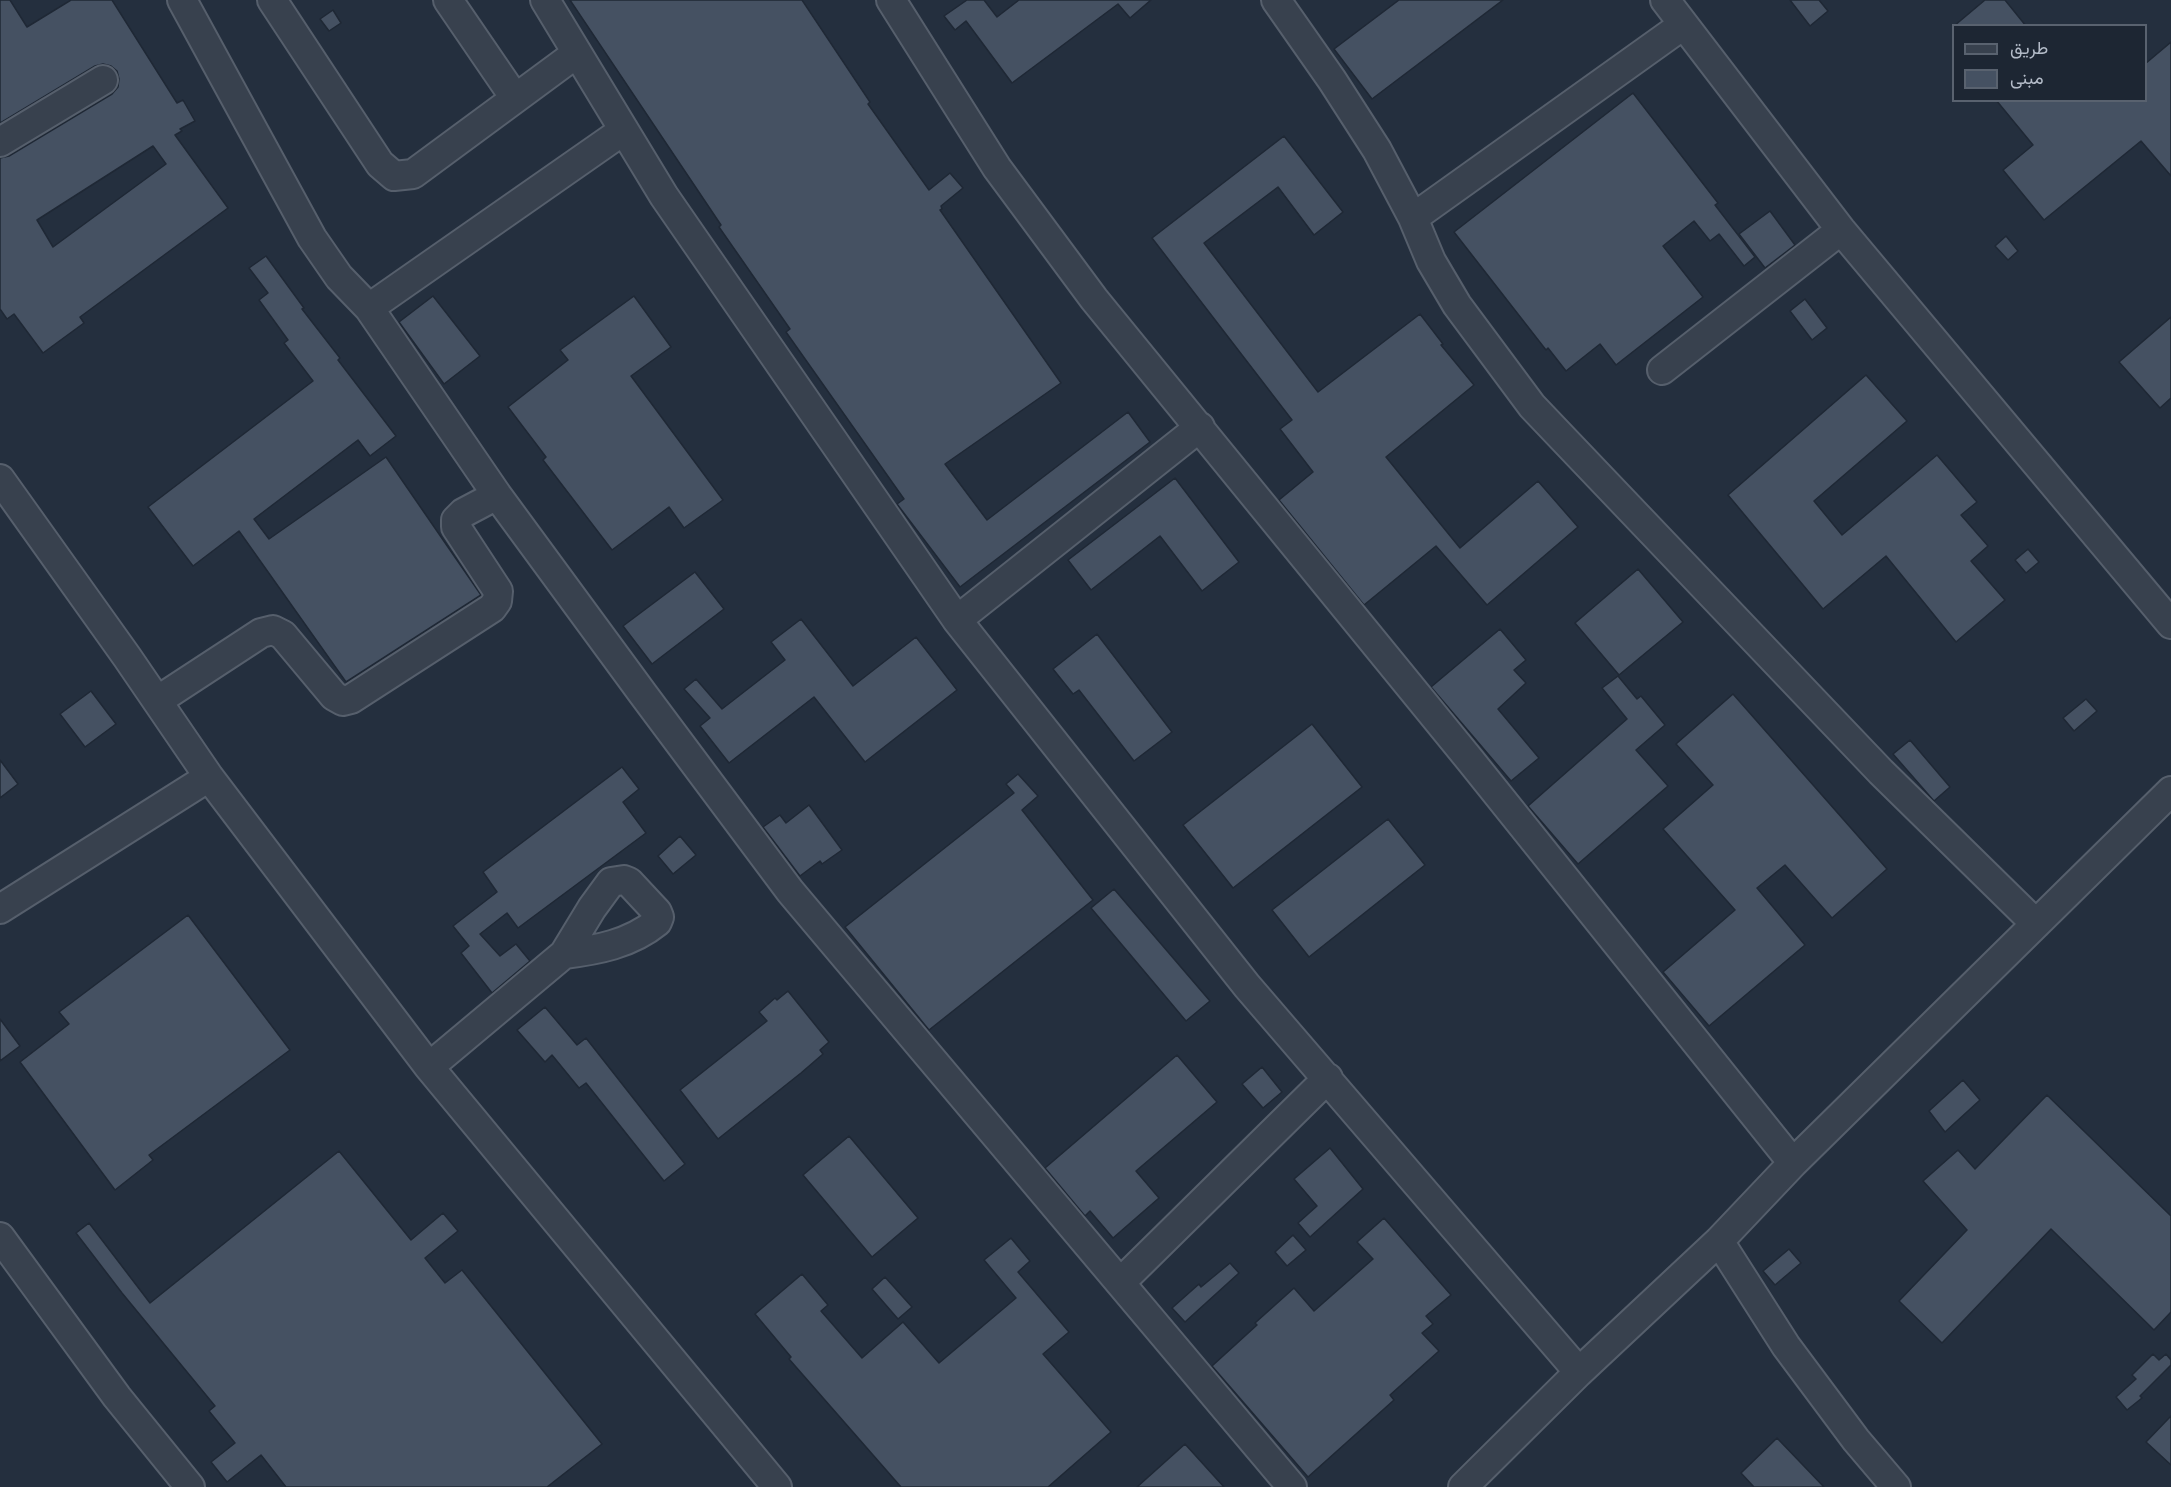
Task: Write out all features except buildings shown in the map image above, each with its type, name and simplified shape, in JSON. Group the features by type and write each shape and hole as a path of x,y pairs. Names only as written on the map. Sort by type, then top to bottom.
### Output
{"street":[{"path":"182,0 312,238 339,277 369,308 497,495 790,891 1292,1487"},
{"path":"272,0 380,164 394,176 414,174 577,53"},
{"path":"448,0 515,98"},
{"path":"545,0 664,196 957,620 1247,986 1579,1372"},
{"path":"891,0 997,168 1094,299 1200,427 1793,1163"},
{"path":"1276,0 1377,150 1413,218 1431,261 1457,305 1532,405 1881,772 2036,924"},
{"path":"1665,0 1841,230 2171,624"},
{"path":"1413,218 1683,25"},
{"path":"0,142 103,80"},
{"path":"369,308 624,130"},
{"path":"1662,370 1841,230"},
{"path":"957,620 1200,427"},
{"path":"0,479 209,777 429,1067 777,1487"},
{"path":"157,701 261,633 273,630 284,636 334,696 343,701 351,699 492,608 497,601 498,591 456,527 456,520 463,513 497,495"},
{"path":"0,909 209,777"},
{"path":"1463,1487 1579,1372 1719,1241 1793,1163 2171,791"},
{"path":"429,1067 564,954"},
{"path":"1121,1282 1328,1078"},
{"path":"0,1237 117,1397 190,1487"},
{"path":"1719,1241 1786,1346 1856,1440 1896,1487"}]}
